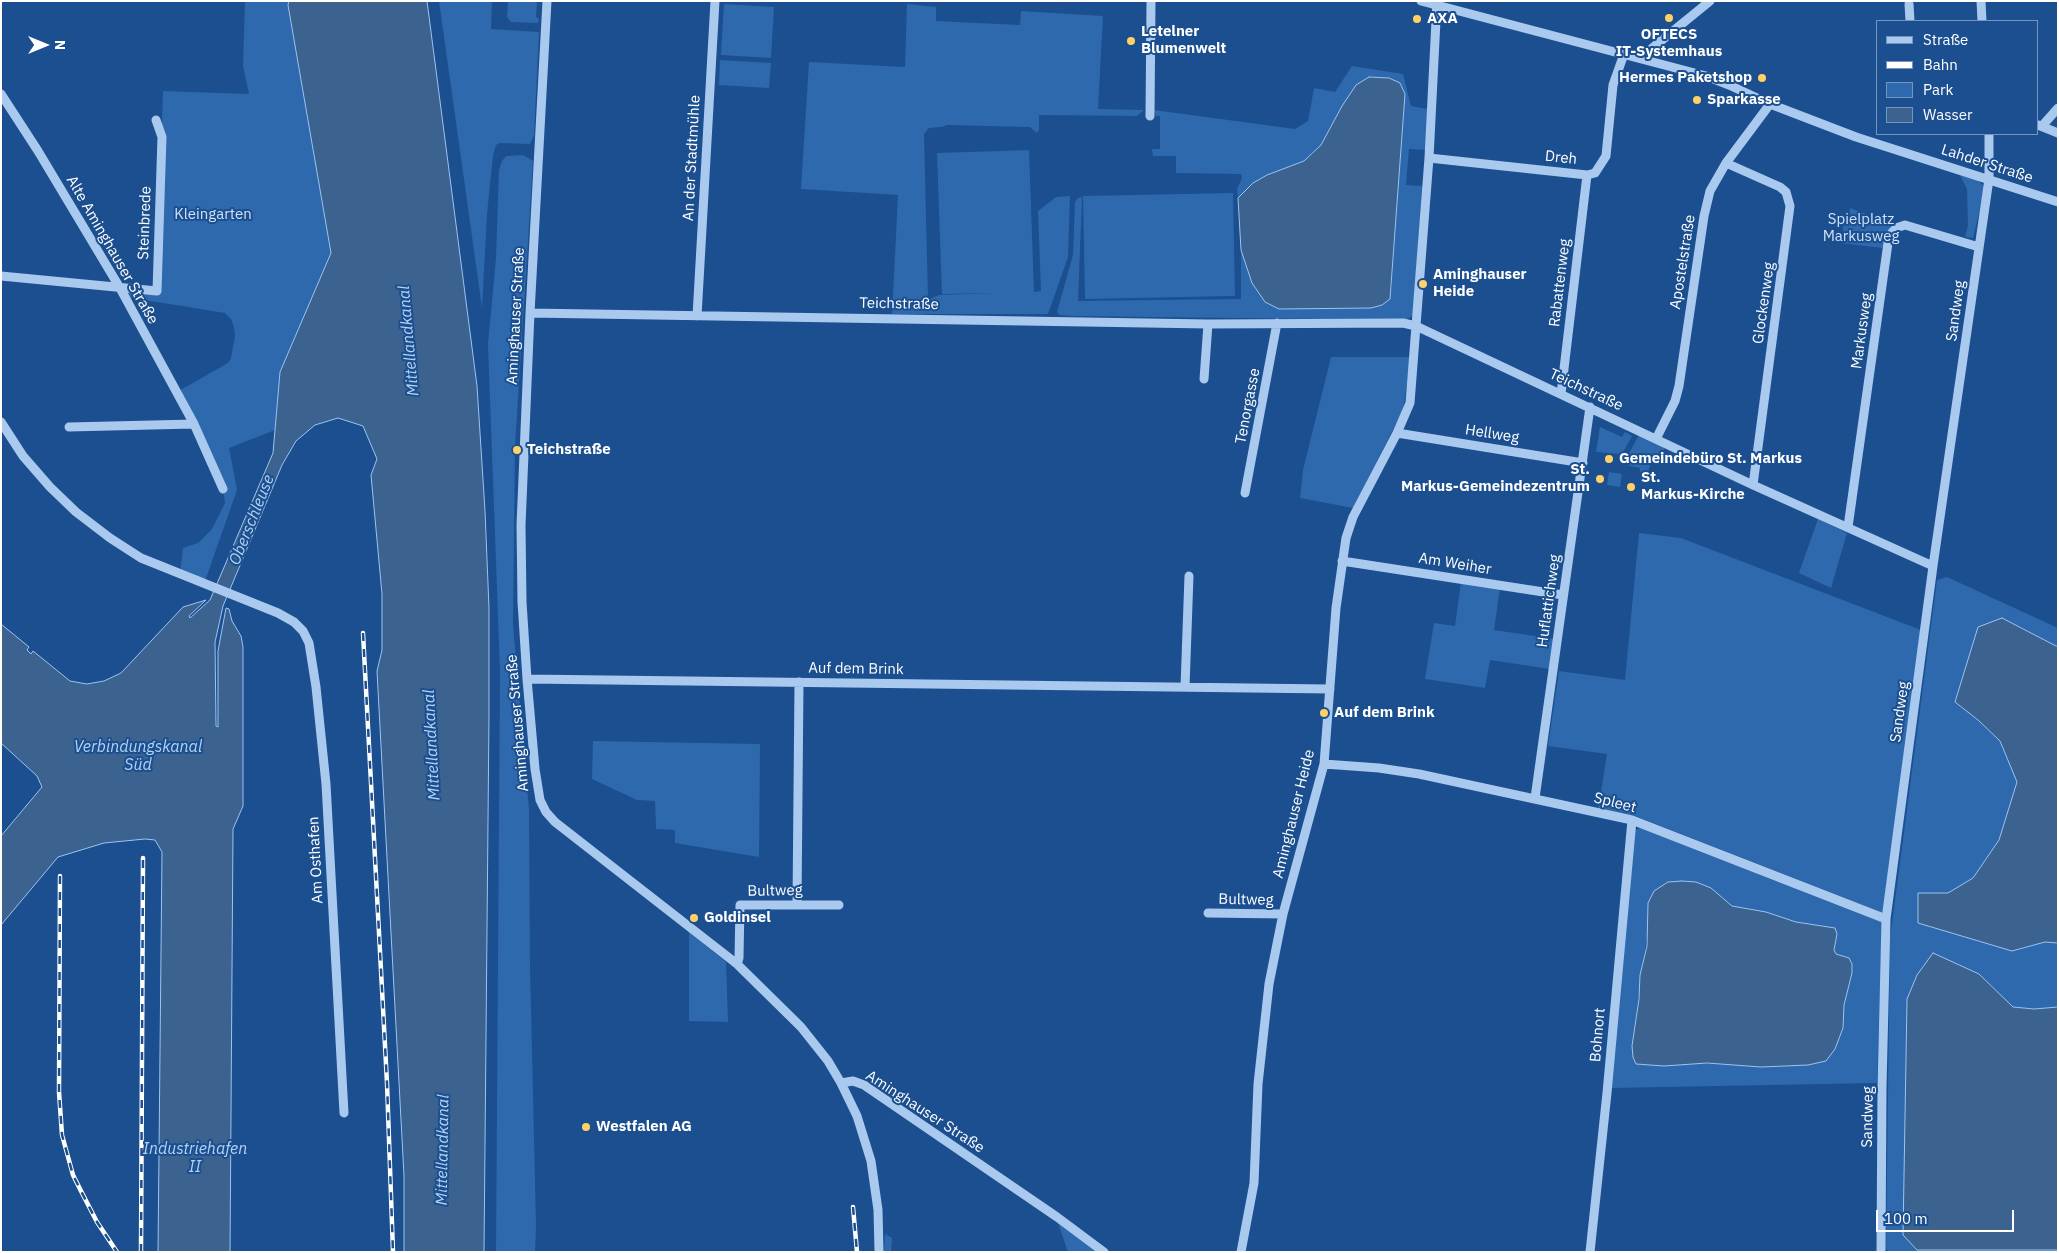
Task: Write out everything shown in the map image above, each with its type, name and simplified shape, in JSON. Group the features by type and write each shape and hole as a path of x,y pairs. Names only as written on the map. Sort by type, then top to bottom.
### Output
{"street":[{"name":"Aminghauser Straße","path":"547,1 530,313 521,525 522,602 527,679 540,800 546,812 555,822 737,964 802,1026 828,1061 841,1083 853,1081 864,1085 1057,1216 1104,1252"},
{"name":"An der Stadtmühle","path":"697,316 715,1"},
{"path":"1150,116 1151,1"},
{"name":"Lahder Straße","path":"1421,1 1714,79 1770,104 1856,137 2058,202"},
{"path":"1640,58 1710,1"},
{"path":"1981,1 1982,20"},
{"name":"Aminghauser Heide","path":"1242,1252 1254,1183 1262,1037 1269,984 1283,914 1324,764 1336,608 1346,538 1353,517 1397,433 1410,403 1429,158 1437,4"},
{"path":"1909,4 1910,20"},
{"name":"Dreh","path":"1429,158 1587,175 1595,172 1606,156 1613,85 1624,54"},
{"name":"Alte Aminghauser Straße","path":"1,94 38,151 120,288 194,424 223,489"},
{"name":"Apostelstraße","path":"1656,439 1675,401 1679,386 1706,204 1710,191 1726,163 1770,104"},
{"path":"2058,108 2040,126 2058,133"},
{"name":"Steinbrede","path":"120,288 157,291 162,137 156,120"},
{"name":"Sandweg","path":"1881,1252 1886,919 1933,566 1989,179 1989,135"},
{"name":"Glockenweg","path":"1726,163 1780,187 1786,192 1790,206 1753,485"},
{"name":"Rabattenweg","path":"1561,394 1587,175"},
{"name":"Markusweg","path":"1848,527 1889,236 1896,228 1905,226 1979,247"},
{"path":"1,276 120,288"},
{"name":"Teichstraße","path":"530,313 1208,324 1403,323 1416,326 1753,485 1933,566"},
{"name":"Tenorgasse","path":"1246,493 1277,323"},
{"path":"1204,379 1208,324"},
{"name":"Huflattichweg","path":"1535,798 1590,407"},
{"name":"Am Osthafen","path":"1,422 23,456 50,487 104,534 141,558 284,616 299,626 309,643 316,687 326,784 344,1113"},
{"path":"69,427 194,424"},
{"name":"Hellweg","path":"1397,433 1582,463"},
{"name":"Am Weiher","path":"1342,561 1563,595"},
{"path":"1185,687 1189,576"},
{"name":"Auf dem Brink","path":"527,679 1330,689"},
{"path":"797,904 799,682"},
{"name":"Spleet","path":"1324,764 1379,768 1419,774 1632,820 1886,919"},
{"name":"Bohnort","path":"1590,1252 1607,1093 1632,820"},
{"name":"Bultweg","path":"737,964 740,958 740,905 839,905"},
{"name":"Bultweg","path":"1208,913 1283,914"},
{"path":"841,1083 857,1116 871,1161 878,1210 878,1252"}],"green space":[{"name":"Kleingarten","path":"245,1 289,1 288,5 331,253 280,372 275,430 229,448 237,490 204,584 180,574 183,548 198,543 212,529 225,503 223,489 177,392 228,363 231,358 235,336 234,327 231,319 225,313 120,296 120,288 157,291 163,91 249,94 243,66"},
{"path":"439,1 492,1 491,29 539,32 534,136 530,144 500,143 496,145 493,156 487,214 482,308"},
{"path":"508,1 537,1 536,17 539,19 538,23 511,22 507,17"},
{"path":"724,4 774,7 771,58 721,55"},
{"path":"907,4 936,7 936,21 1020,25 1021,11 1103,16 1098,109 1144,110 1137,116 1039,115 1039,130 1037,133 1030,127 947,125 929,128 924,134 928,300 939,295 994,293 942,294 937,153 1029,150 1034,292 1041,291 1038,211 1056,197 1070,196 1068,257 1048,314 892,314 898,195 801,189 809,62 905,67"},
{"path":"720,60 771,63 769,88 719,85"},
{"path":"1352,66 1403,74 1411,106 1428,109 1426,150 1409,149 1406,185 1422,186 1413,315 1406,320 1071,316 1060,315 1057,312 1073,255 1075,202 1078,198 1082,197 1078,301 1241,299 1241,250 1252,283 1279,309 1371,308 1382,305 1391,291 1405,94 1400,83 1369,77 1356,85 1342,106 1321,145 1304,161 1267,175 1253,183 1238,198 1237,189 1242,178 1241,174 1176,173 1176,156 1153,156 1152,149 1160,149 1160,116 1156,116 1154,110 1295,129 1308,121 1314,88 1335,92"},
{"path":"523,155 533,161 515,447 513,624 529,810 530,966 536,1226 535,1252 496,1252 500,671 488,344 496,258 499,170 506,156"},
{"path":"1960,175 1977,180 1985,189 1973,238 1965,237 1968,225 1967,189"},
{"path":"1233,193 1235,296 1085,299 1083,196"},
{"name":"Spielplatz Markusweg","path":"1850,208 1885,221 1891,228 1883,248 1841,243 1845,216 1849,217"},
{"path":"1331,357 1411,357 1403,410 1353,508 1300,498 1303,470"},
{"path":"1600,427 1622,437 1625,432 1632,436 1622,454 1596,452"},
{"path":"1639,435 1665,447 1660,460 1651,462 1648,472 1640,472 1640,468 1626,465 1627,457"},
{"path":"1609,472 1622,474 1620,487 1607,485"},
{"path":"1818,519 1847,533 1831,588 1799,573"},
{"path":"1639,533 1681,538 1921,630 1883,913 1633,815 1598,810 1607,754 1548,746 1559,671 1625,680"},
{"path":"1947,577 2058,628 2058,647 2002,618 1955,702 2000,741 2017,782 1999,840 1973,878 1948,893 1918,893 2012,951 2045,942 2058,943 2058,1007 2034,1009 2013,1007 1979,974 1917,1250 2058,1250 2058,1252 1890,1252 1886,1249 1890,939 1937,580"},
{"path":"1461,582 1500,588 1494,630 1555,639 1550,669 1490,660 1485,688 1425,679 1434,623 1455,626"},
{"path":"593,741 760,744 759,857 675,843 675,830 656,829 655,801 637,800 592,779"},
{"path":"1642,827 1882,921 1877,1083 1611,1088 1634,831","holes":["1723,898 1732,906 1766,912 1796,922 1835,928 1834,950 1836,954 1849,958 1852,973 1844,1005 1843,1028 1841,1033 1808,1065 1761,1067 1736,1064 1686,1063 1632,1046 1648,927"]},
{"path":"689,932 726,962 728,1022 689,1021"},
{"path":"1058,1223 1098,1252 1068,1252"},
{"path":"885,1234 892,1238 891,1252 884,1252"}],"water":[{"path":"289,1 427,1 477,386 485,511 489,608 489,714 484,1252 404,1252 404,1176 377,671 382,650 382,594 371,475 377,459 363,426 338,418 315,425 296,441 282,465 223,606 215,642 216,726 218,727 218,651 226,608 229,609 232,621 241,636 243,647 243,806 233,829 230,1252 158,1252 162,852 155,840 145,839 104,843 58,857 1,925 1,836 42,787 37,776 1,743 1,624 29,647 27,650 31,654 33,651 70,681 87,684 104,681 121,673 183,607 206,600 189,616 190,618 210,600 273,453 280,372 331,253 288,5"},
{"path":"1369,77 1389,78 1400,83 1405,94 1390,299 1382,305 1371,308 1279,309 1265,302 1252,283 1241,250 1238,198 1253,183 1267,175 1304,161 1321,145 1342,106 1356,85"},
{"path":"2002,618 2058,647 2058,943 2045,942 2012,951 1918,923 1918,893 1948,893 1973,878 1999,840 2017,782 2000,741 1955,702 1978,627"},
{"path":"1668,882 1696,882 1711,888 1732,906 1766,912 1796,922 1835,928 1837,934 1834,950 1836,954 1849,958 1852,964 1852,973 1844,1005 1843,1028 1835,1049 1826,1061 1808,1065 1761,1067 1707,1063 1664,1066 1636,1064 1632,1046 1639,999 1640,975 1647,946 1648,903 1654,891"},
{"path":"1933,953 1979,974 2013,1007 2034,1009 2058,1007 2058,1250 1917,1250 1903,1235 1907,999 1917,975"}],"railway":[{"path":"363,633 387,1083 393,1252"},
{"path":"141,1252 143,858"},
{"path":"60,876 59,1092 62,1135 73,1175 97,1222 117,1252"},
{"path":"853,1207 857,1252"}],"place":[{"name":"OFTECS IT-Systemhaus","path":"1669,18"},
{"name":"AXA","path":"1417,19"},
{"name":"Letelner Blumenwelt","path":"1131,41"},
{"name":"Hermes Paketshop","path":"1762,78"},
{"name":"Sparkasse","path":"1697,100"},
{"name":"Aminghauser Heide","path":"1423,284"},
{"name":"Teichstraße","path":"517,450"},
{"name":"Gemeindebüro St. Markus","path":"1609,459"},
{"name":"St. Markus-Gemeindezentrum","path":"1600,479"},
{"name":"St. Markus-Kirche","path":"1631,487"},
{"name":"Auf dem Brink","path":"1324,713"},
{"name":"Goldinsel","path":"694,918"},
{"name":"Westfalen AG","path":"586,1127"}],"water label":[{"name":"Mittellandkanal","path":"409,341"},
{"name":"Oberschleuse","path":"252,520"},
{"name":"Mittellandkanal","path":"432,745"},
{"name":"Verbindungskanal Süd","path":"138,756"},
{"name":"Mittellandkanal","path":"443,1150"},
{"name":"Industriehafen II","path":"195,1158"}]}
